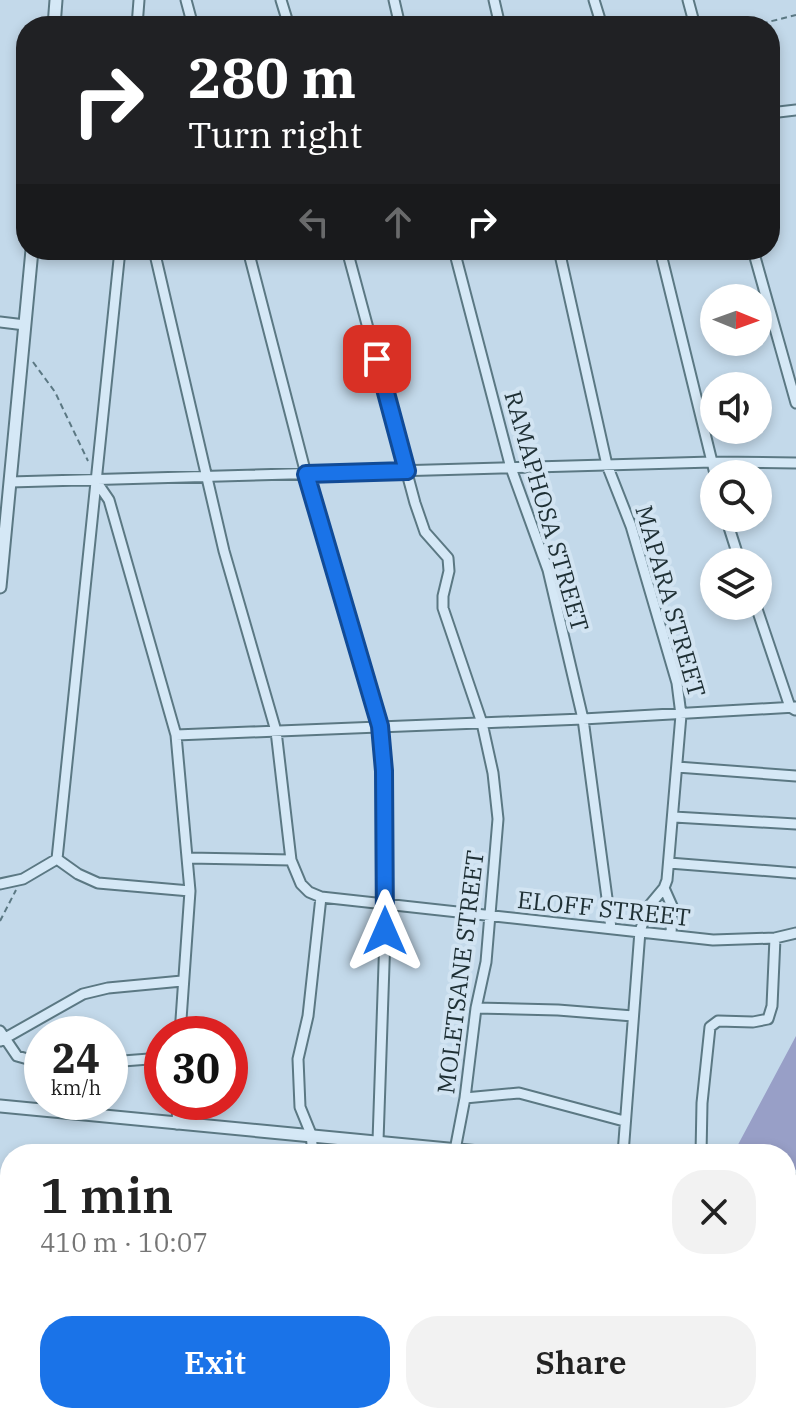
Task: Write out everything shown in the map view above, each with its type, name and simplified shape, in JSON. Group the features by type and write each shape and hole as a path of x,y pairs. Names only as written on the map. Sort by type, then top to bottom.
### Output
{"street":[{"path":"0,587 31,260"},
{"path":"57,859 119,260"},
{"path":"156,260 205,478 276,731 291,860 301,884 321,897 308,1016 298,1059 300,1107 312,1144"},
{"path":"251,260 306,474 380,726 384,771 386,906 378,1141"},
{"name":"MOLETSANE STREET","path":"350,260 425,532 448,558 443,608 482,723 493,773 498,819 491,916 456,1144"},
{"name":"RAMAPHOSA STREET","path":"457,260 511,468 548,570 583,719 611,928"},
{"name":"MAPARA STREET","path":"561,260 607,465 645,571 677,683 681,715 669,863 664,888 649,906 640,931 623,1144"},
{"path":"662,260 712,460"},
{"path":"756,260 796,403"},
{"path":"0,322 25,325"},
{"path":"10,482 700,462"},
{"path":"772,463 796,463"},
{"path":"96,481 109,500 176,735 190,891 181,1016"},
{"path":"176,735 794,709 761,620"},
{"path":"677,767 796,776"},
{"path":"674,817 796,824"},
{"path":"188,858 291,860"},
{"path":"0,884 23,879 57,859"},
{"path":"57,859 98,883 190,891"},
{"path":"669,863 796,873"},
{"path":"664,888 672,906 671,935"},
{"name":"ELOFF STREET","path":"321,897 721,940 775,938 796,933"},
{"path":"701,1144 709,1031 718,1021 768,1019 772,1006 775,938"},
{"path":"24,1058 17,1056 2,1036 71,1000 94,991 182,981"},
{"path":"476,1008 633,1016"},
{"path":"465,1098 519,1093 624,1121"},
{"path":"0,1106 404,1144"},
{"path":"177,1120 177,1124"}],"path":[{"path":"23,347 62,404 96,481"},
{"path":"0,921 23,879"}],"shaded area":[{"path":"796,1036 796,1144 738,1144"}],"route":[{"path":"377,359 407,471 306,474 380,726 384,771 385,931"}]}
